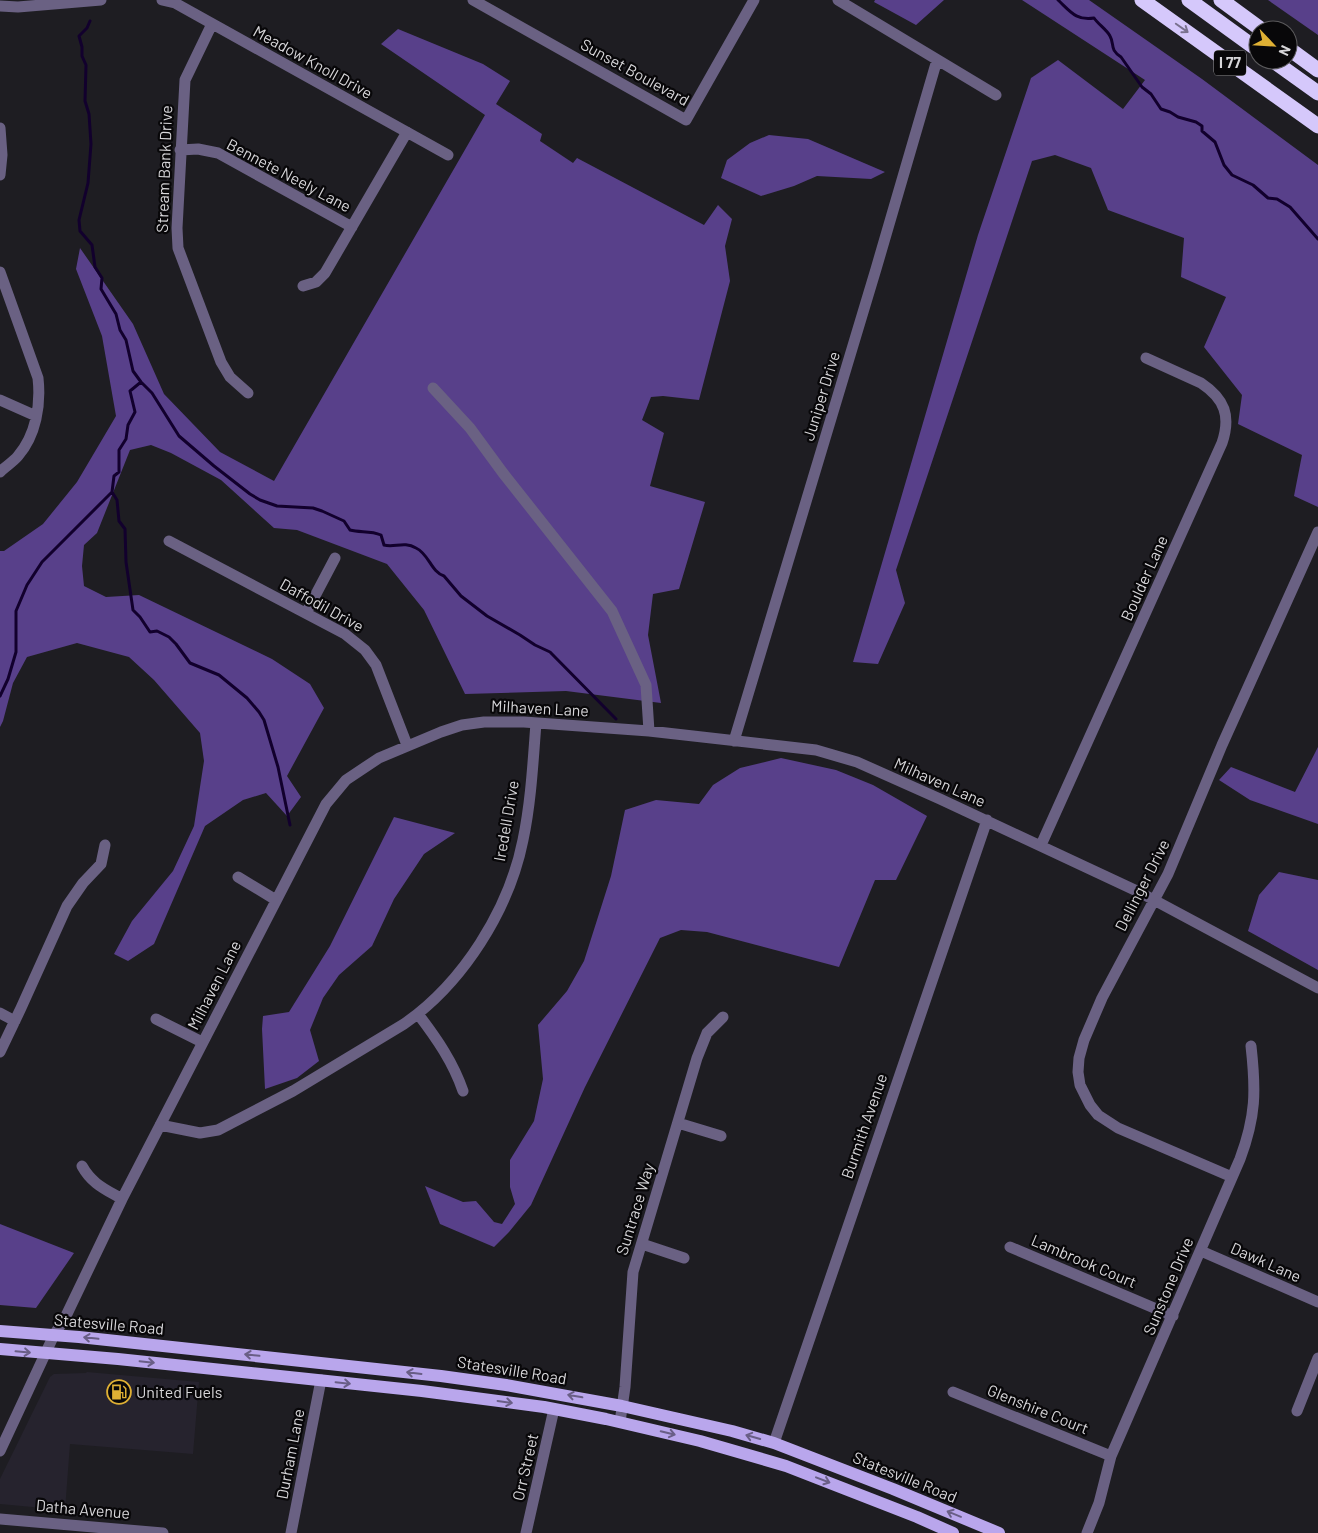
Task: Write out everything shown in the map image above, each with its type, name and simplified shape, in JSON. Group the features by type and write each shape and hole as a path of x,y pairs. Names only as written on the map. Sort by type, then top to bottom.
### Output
{"highway":[{"name":"I 77","path":"1142,0 1318,126"},
{"name":"I 77","path":"1189,0 1248,43"},
{"path":"1221,0 1248,20"},
{"path":"1298,55 1318,70"},
{"path":"1286,70 1318,93"}],"main road":[{"name":"Statesville Road","path":"0,1331 54,1335 441,1376 515,1386 622,1406 732,1431 774,1443 999,1533"},
{"name":"Statesville Road","path":"0,1349 321,1380 422,1391 554,1409 700,1441 786,1466 953,1533"}],"street":[{"path":"0,6 18,7 101,0"},
{"name":"Meadow Knoll Drive","path":"162,0 175,3 448,155"},
{"name":"Sunset Boulevard","path":"473,0 686,120 754,0"},
{"path":"838,0 996,95"},
{"name":"Stream Bank Drive","path":"212,24 184,80 177,228 178,248 221,362 230,378 248,394"},
{"name":"Juniper Drive","path":"734,741 874,279 937,60"},
{"path":"0,128 0,175"},
{"path":"303,286 316,282 325,273 407,132"},
{"name":"Bennete Neely Lane","path":"180,150 198,149 218,153 352,227"},
{"path":"0,272 38,378 40,395 32,433 18,456 0,472"},
{"name":"Boulder Lane","path":"1041,845 1226,431 1224,410 1216,394 1201,383 1146,358"},
{"path":"434,388 470,428 503,473 612,611 646,686 648,731"},
{"path":"0,400 36,416"},
{"name":"Dellinger Drive","path":"1232,1177 1107,1122 1090,1105 1080,1085 1078,1058 1084,1040 1114,974 1168,874 1222,745 1318,532"},
{"name":"Daffodil Drive","path":"169,541 357,642 372,658 381,676 408,745"},
{"path":"306,613 335,558"},
{"name":"Milhaven Lane","path":"0,1451 54,1335 65,1318 160,1124 313,826 336,789 352,774 379,758 462,725 500,721 648,731 796,746 830,753 857,762 1041,845 1155,900 1318,988"},
{"name":"Iredell Drive","path":"160,1124 200,1133 218,1130 293,1091 418,1014 440,994 473,953 505,897 523,842 536,723"},
{"name":"Burmith Avenue","path":"774,1443 987,820"},
{"path":"0,1052 67,906 83,883 100,864 105,845"},
{"path":"238,878 276,900"},
{"path":"0,1013 15,1021"},
{"path":"418,1014 450,1060 463,1092"},
{"name":"Suntrace Way","path":"620,1422 631,1283 697,1058 707,1034 723,1016"},
{"path":"156,1018 202,1042"},
{"name":"Sunstone Drive","path":"1087,1533 1099,1503 1111,1456 1173,1316 1248,1138 1253,1117 1255,1080 1251,1046"},
{"path":"678,1123 721,1136"},
{"path":"82,1166 94,1183 122,1199"},
{"path":"642,1244 684,1258"},
{"name":"Lambrook Court","path":"1010,1248 1173,1316"},
{"name":"Dawk Lane","path":"1201,1251 1318,1302"},
{"path":"1297,1411 1318,1358"},
{"name":"Durham Lane","path":"290,1533 321,1380"},
{"name":"Glenshire Court","path":"954,1392 1111,1456"},
{"name":"Orr Street","path":"526,1533 554,1409"},
{"name":"Datha Avenue","path":"0,1519 163,1533"}],"shaded area":[{"path":"875,0 944,0 916,25 874,2"},
{"path":"1022,0 1089,0 1202,79 1318,165 1318,507 1294,496 1302,455 1238,424 1242,395 1204,347 1226,297 1181,277 1184,238 1108,210 1091,168 1055,155 1032,161 896,570 905,603 878,664 853,662 978,235 1031,78 1058,60 1123,109 1145,80"},
{"path":"1268,0 1318,0 1318,35"},
{"path":"398,29 483,64 510,81 496,104 542,134 540,141 573,163 577,158 704,225 718,205 732,219 725,246 730,281 699,400 663,396 651,397 642,420 664,433 650,486 705,502 679,589 653,594 648,635 661,703 566,691 465,694 424,610 387,564 297,530 274,528 221,480 171,453 151,445 130,450 97,533 84,545 82,566 84,586 106,597 139,595 272,659 310,684 324,708 287,776 301,797 287,816 266,793 243,800 205,826 154,944 128,961 114,954 132,921 173,871 194,826 204,761 200,733 154,680 129,657 77,643 27,657 13,683 0,727 0,551 4,551 43,524 77,482 116,416 102,336 76,269 80,248 133,324 164,394 220,452 274,481 485,115 381,44"},
{"path":"769,135 808,139 885,172 871,179 817,176 794,186 761,196 721,178 727,160 750,143"},
{"path":"1318,747 1318,824 1250,800 1219,780 1231,767 1295,792"},
{"path":"781,758 836,770 873,785 927,816 896,880 875,880 839,967 707,932 681,930 660,938 585,1087 531,1205 494,1247 440,1224 425,1186 463,1202 476,1201 494,1222 502,1224 515,1204 510,1187 510,1160 534,1121 543,1079 538,1025 567,991 584,961 611,876 625,810 656,800 699,804 713,785 740,768"},
{"path":"394,817 455,833 424,854 394,899 372,946 339,975 323,998 310,1030 319,1061 297,1078 265,1089 263,1016 289,1012 330,946"},
{"path":"1279,872 1318,880 1318,970 1248,931 1259,895"},
{"path":"0,1224 74,1253 36,1308 0,1305"},
{"path":"87,1372 199,1382 193,1454 70,1444 65,1510 0,1504 0,1479 50,1377 54,1374"}],"waterway":[{"path":"1058,0 1078,17 1094,18 1109,34 1115,52 1121,57 1142,87 1151,94 1161,109 1202,126 1202,131 1215,142 1224,165 1232,175 1253,185 1268,198 1277,199 1290,207 1318,239"},
{"path":"90,21 87,28 79,36 82,56 86,65 85,101 89,114 91,144 88,183 79,220 80,231 92,245 95,267 102,278 101,289 116,314 120,330 126,340 133,371 152,393 179,436 214,466 260,500 277,506 313,508 344,521 350,530 381,535 384,545 407,545 420,551 436,571 444,576 461,596 487,616 550,652 616,719"},
{"path":"141,382 130,391 135,412 128,425 126,439 119,450 119,472 114,476 112,492 117,500 119,521 125,529 126,562 133,610 150,632 157,631 169,637 190,663 219,675 247,698 259,712 264,720 278,767 290,825"},
{"path":"0,696 8,679 16,652 16,611 27,585 42,562 112,492"}],"place":[{"name":"United Fuels","path":"119,1392"}]}
